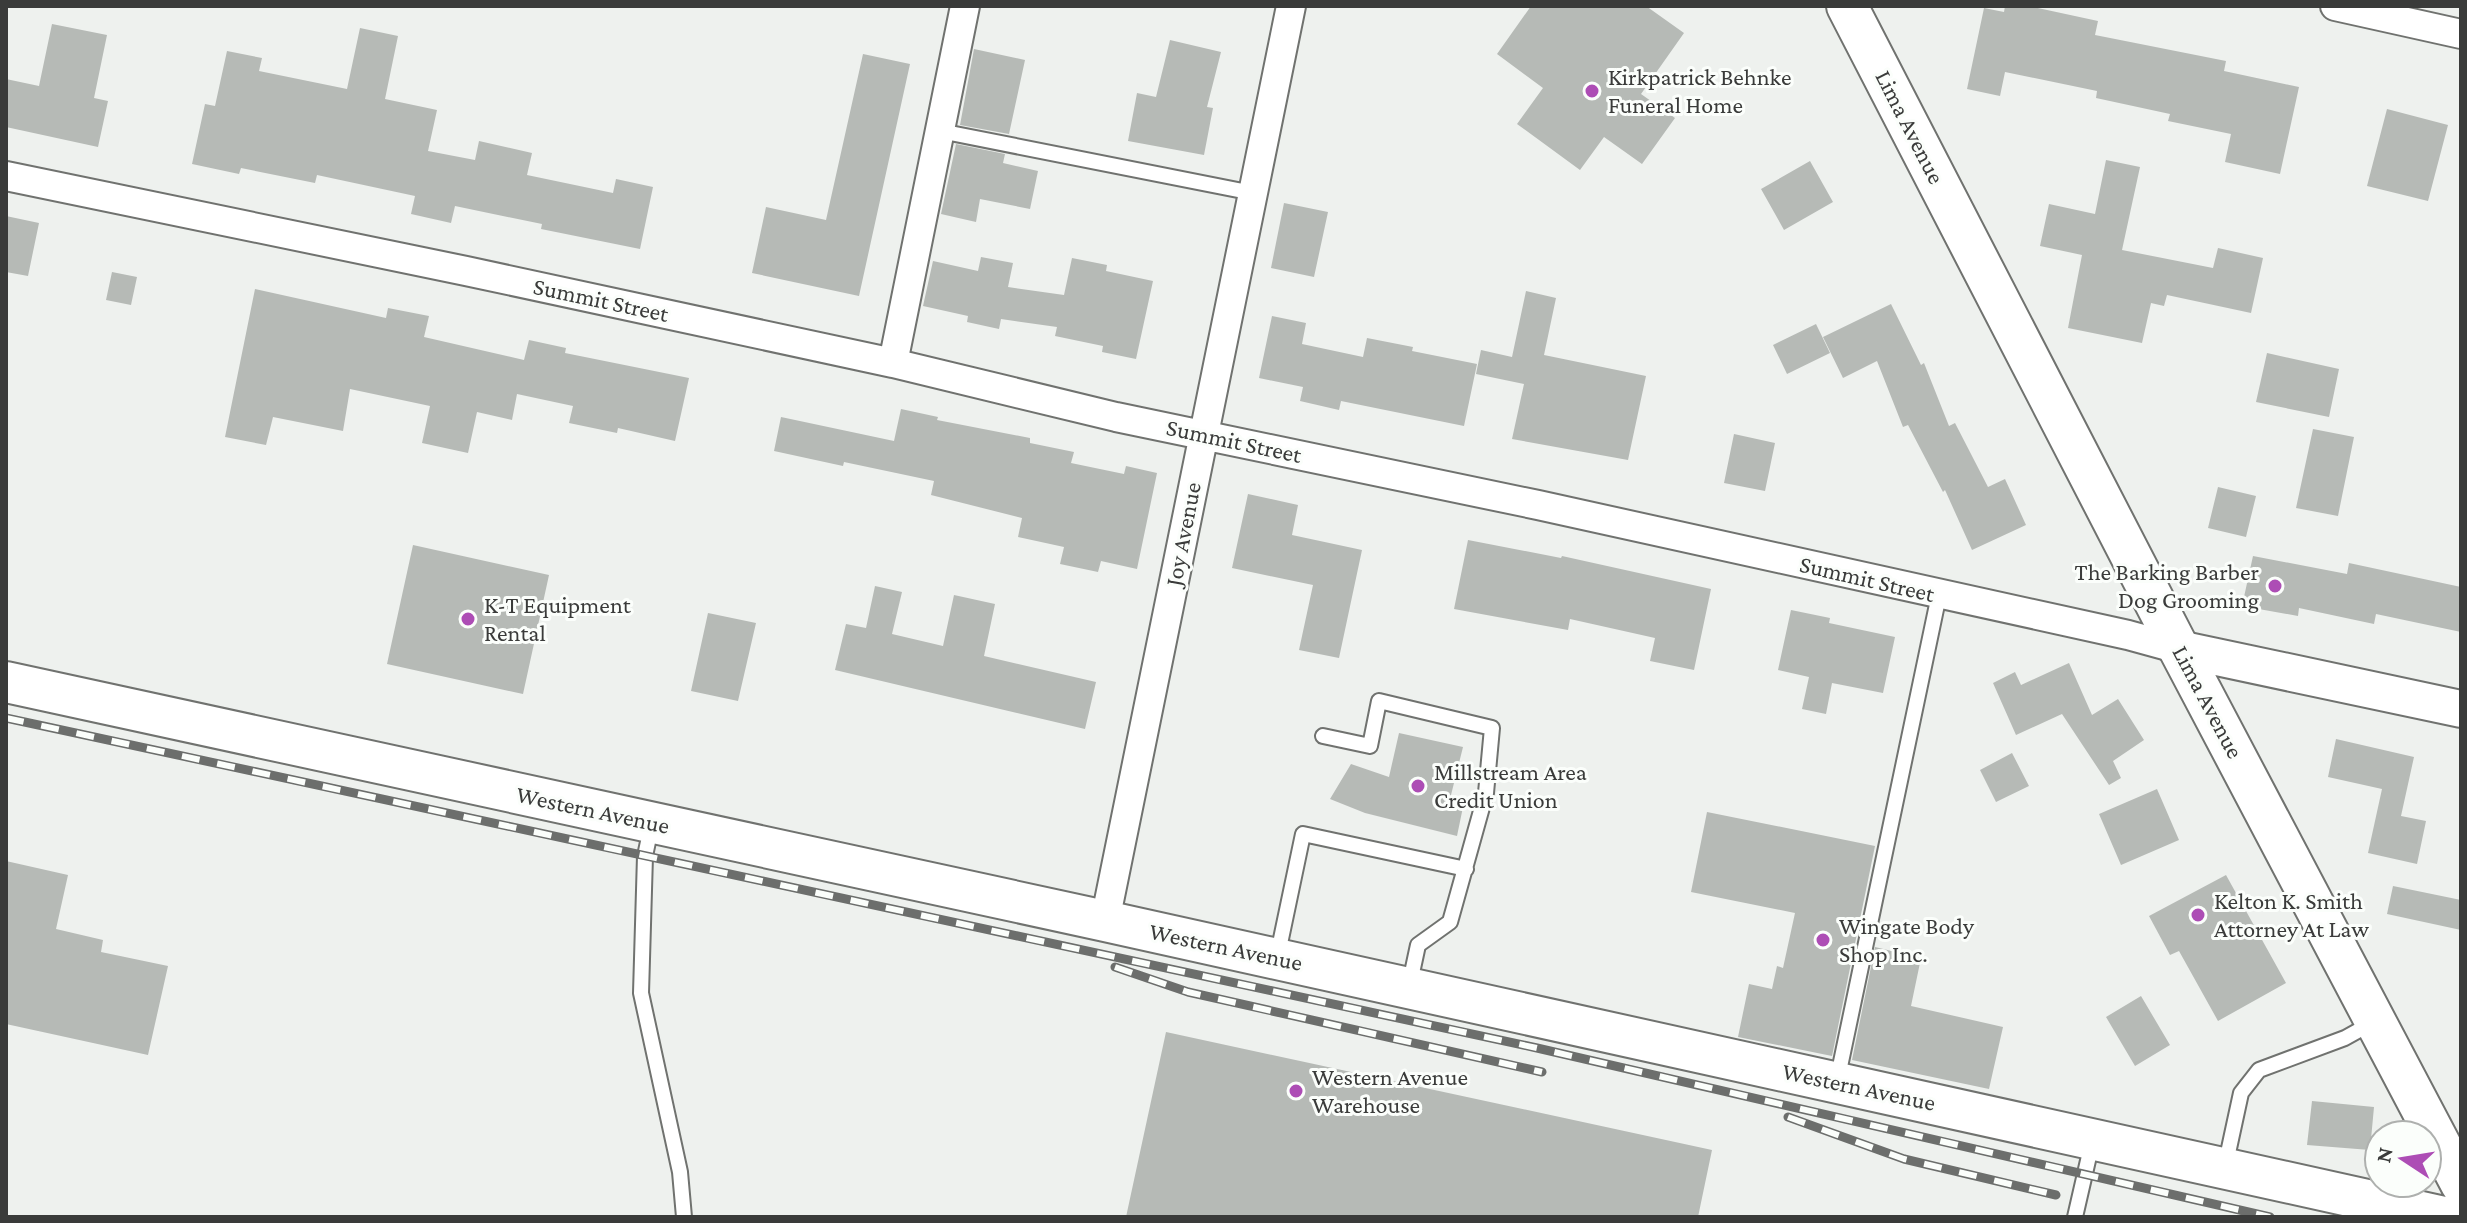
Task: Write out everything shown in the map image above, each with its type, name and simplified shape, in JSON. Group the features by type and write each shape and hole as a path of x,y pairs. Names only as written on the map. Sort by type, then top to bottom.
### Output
{"main road":[{"name":"Lima Avenue","path":"1847,6 2179,649 2461,1184"},
{"name":"Western Avenue","path":"6,682 2444,1217"}],"street":[{"path":"893,363 965,6"},
{"name":"Joy Avenue","path":"1105,921 1291,6"},
{"path":"2335,6 2461,34"},
{"name":"Summit Street","path":"6,176 893,363 1116,417 1538,505 2461,709"}],"lane":[{"path":"940,131 1253,193"},
{"path":"1837,1082 1939,595"},
{"path":"1323,736 1370,746 1379,701 1492,728 1486,793 1450,922 1418,945 1409,988"},
{"path":"652,823 645,856 641,993 680,1172 684,1217"},
{"path":"1277,959 1303,834 1466,869"},
{"path":"2225,1167 2241,1093 2259,1070 2345,1038 2376,1021"},
{"path":"2075,1217 2093,1138"}],"building":[{"name":"Kirkpatrick Behnke Funeral Home","path":"1531,6 1646,6 1684,33 1641,94 1675,118 1642,164 1604,137 1580,170 1517,124 1543,88 1497,54"},
{"path":"2005,6 2028,6 2098,21 2095,35 2226,61 2224,71 2299,87 2280,174 2225,162 2231,134 2168,121 2170,114 2096,98 2097,91 2005,72 2000,96 1967,89 1984,8 2004,12"},
{"path":"52,24 107,35 94,98 108,101 98,147 6,127 6,79 39,86"},
{"path":"360,28 398,36 385,99 437,110 428,151 475,160 479,141 532,153 527,175 613,193 616,179 653,187 640,249 541,229 542,224 455,206 451,223 411,214 415,196 317,175 315,183 241,168 239,174 192,164 205,104 215,106 227,51 262,58 259,71 347,89"},
{"path":"1170,40 1221,52 1207,107 1213,108 1204,155 1128,141 1137,93 1156,97"},
{"path":"974,49 1025,60 1009,134 960,125"},
{"path":"863,54 910,64 859,296 752,273 766,207 826,220"},
{"path":"2387,109 2448,125 2428,201 2367,186"},
{"path":"956,144 1005,154 1003,163 1038,171 1030,209 980,199 976,222 941,214"},
{"path":"2106,160 2140,167 2122,250 2213,268 2218,248 2263,258 2251,313 2167,295 2164,306 2151,303 2142,343 2068,328 2082,255 2040,246 2049,204 2095,214"},
{"path":"1810,161 1833,202 1784,230 1761,189"},
{"path":"1284,203 1328,212 1314,277 1271,268"},
{"path":"6,216 39,223 28,276 6,272"},
{"path":"981,257 1013,263 1008,287 1064,295 1072,258 1107,265 1106,271 1153,281 1136,359 1102,352 1103,346 1055,336 1057,327 1001,319 999,329 967,322 968,316 923,306 933,261 978,271"},
{"path":"112,272 137,277 131,305 106,300"},
{"path":"255,289 386,318 388,308 429,316 424,337 524,360 529,340 566,348 565,353 689,378 675,441 618,428 617,433 569,423 573,406 517,394 512,420 477,412 468,453 422,443 430,406 350,389 343,431 273,417 266,445 225,437"},
{"path":"1526,291 1556,298 1544,355 1646,376 1628,460 1512,439 1524,384 1476,374 1481,350 1512,357"},
{"path":"1891,304 1921,365 1924,363 1949,426 1955,423 1988,487 2005,479 2026,525 1972,550 1945,490 1943,492 1908,425 1903,427 1877,361 1843,378 1823,337"},
{"path":"1272,316 1306,323 1302,344 1363,357 1367,338 1477,364 1464,426 1341,401 1339,410 1300,401 1303,387 1259,378"},
{"path":"1816,324 1830,353 1787,374 1773,345"},
{"path":"2267,353 2339,369 2329,417 2256,402"},
{"path":"901,409 938,417 937,420 1030,438 1030,443 1074,452 1071,463 1124,474 1126,466 1157,473 1137,569 1101,561 1098,572 1060,564 1064,547 1018,537 1022,518 931,495 934,481 774,451 781,417 894,441"},
{"path":"2313,429 2354,437 2338,516 2296,508"},
{"path":"1734,434 1775,443 1765,491 1724,483"},
{"path":"2218,487 2256,496 2246,537 2208,528"},
{"path":"1248,494 1298,505 1292,535 1362,550 1339,658 1299,650 1313,585 1232,568"},
{"path":"1468,540 1562,556 1711,589 1694,670 1650,661 1655,638 1570,619 1568,630 1454,609"},
{"name":"K-T Equipment Rental","path":"413,545 549,575 523,694 387,664"},
{"path":"2253,556 2347,574 2349,563 2461,587 2461,632 2376,614 2374,624 2299,608 2298,616 2242,606"},
{"path":"875,586 902,592 892,634 943,646 954,595 995,604 984,656 1096,682 1085,729 835,670 846,624 866,628"},
{"path":"1791,610 1830,618 1829,623 1895,637 1883,693 1832,683 1826,714 1802,709 1809,677 1778,670"},
{"path":"708,613 756,623 738,701 691,691"},
{"path":"2069,663 2092,715 2118,699 2144,740 2113,761 2121,778 2109,785 2062,714 2016,735 1993,683 2015,672 2021,685"},
{"name":"Millstream Area Credit Union","path":"1399,733 1463,747 1451,795 1463,807 1457,836 1365,813 1330,799 1351,764 1389,777"},
{"path":"2336,739 2414,757 2401,816 2426,821 2417,864 2368,853 2382,789 2328,777"},
{"path":"2012,753 2029,786 1996,802 1980,770"},
{"path":"2157,789 2179,840 2121,865 2099,814"},
{"name":"Wingate Body Shop Inc.","path":"1707,812 1875,846 1832,1056 1738,1037 1749,984 1772,989 1777,966 1783,968 1795,913 1691,892"},
{"path":"6,861 68,875 56,929 103,940 101,952 168,966 148,1055 6,1024"},
{"path":"2226,875 2286,983 2218,1021 2179,951 2170,955 2149,916"},
{"path":"2393,886 2461,900 2461,930 2387,914"},
{"path":"1875,947 1921,958 1911,1006 2003,1027 1989,1089 1852,1060"},
{"path":"2141,996 2170,1045 2135,1066 2106,1017"},
{"name":"Western Avenue Warehouse","path":"1166,1032 1712,1150 1698,1217 1126,1217"},
{"path":"2312,1101 2374,1107 2373,1119 2363,1119 2363,1149 2307,1145"}],"railway":[{"path":"6,718 1537,1048 2270,1217"},
{"path":"1115,967 1188,992 1542,1072"},
{"path":"1788,1117 1904,1159 2056,1195"}],"place":[{"name":"Kirkpatrick Behnke Funeral Home","path":"1592,91"},
{"name":"The Barking Barber Dog Grooming","path":"2275,586"},
{"name":"K-T Equipment Rental","path":"468,619"},
{"name":"Millstream Area Credit Union","path":"1418,786"},
{"name":"Kelton K. Smith Attorney At Law","path":"2198,915"},
{"name":"Wingate Body Shop Inc.","path":"1823,940"},
{"name":"Western Avenue Warehouse","path":"1296,1091"}]}
